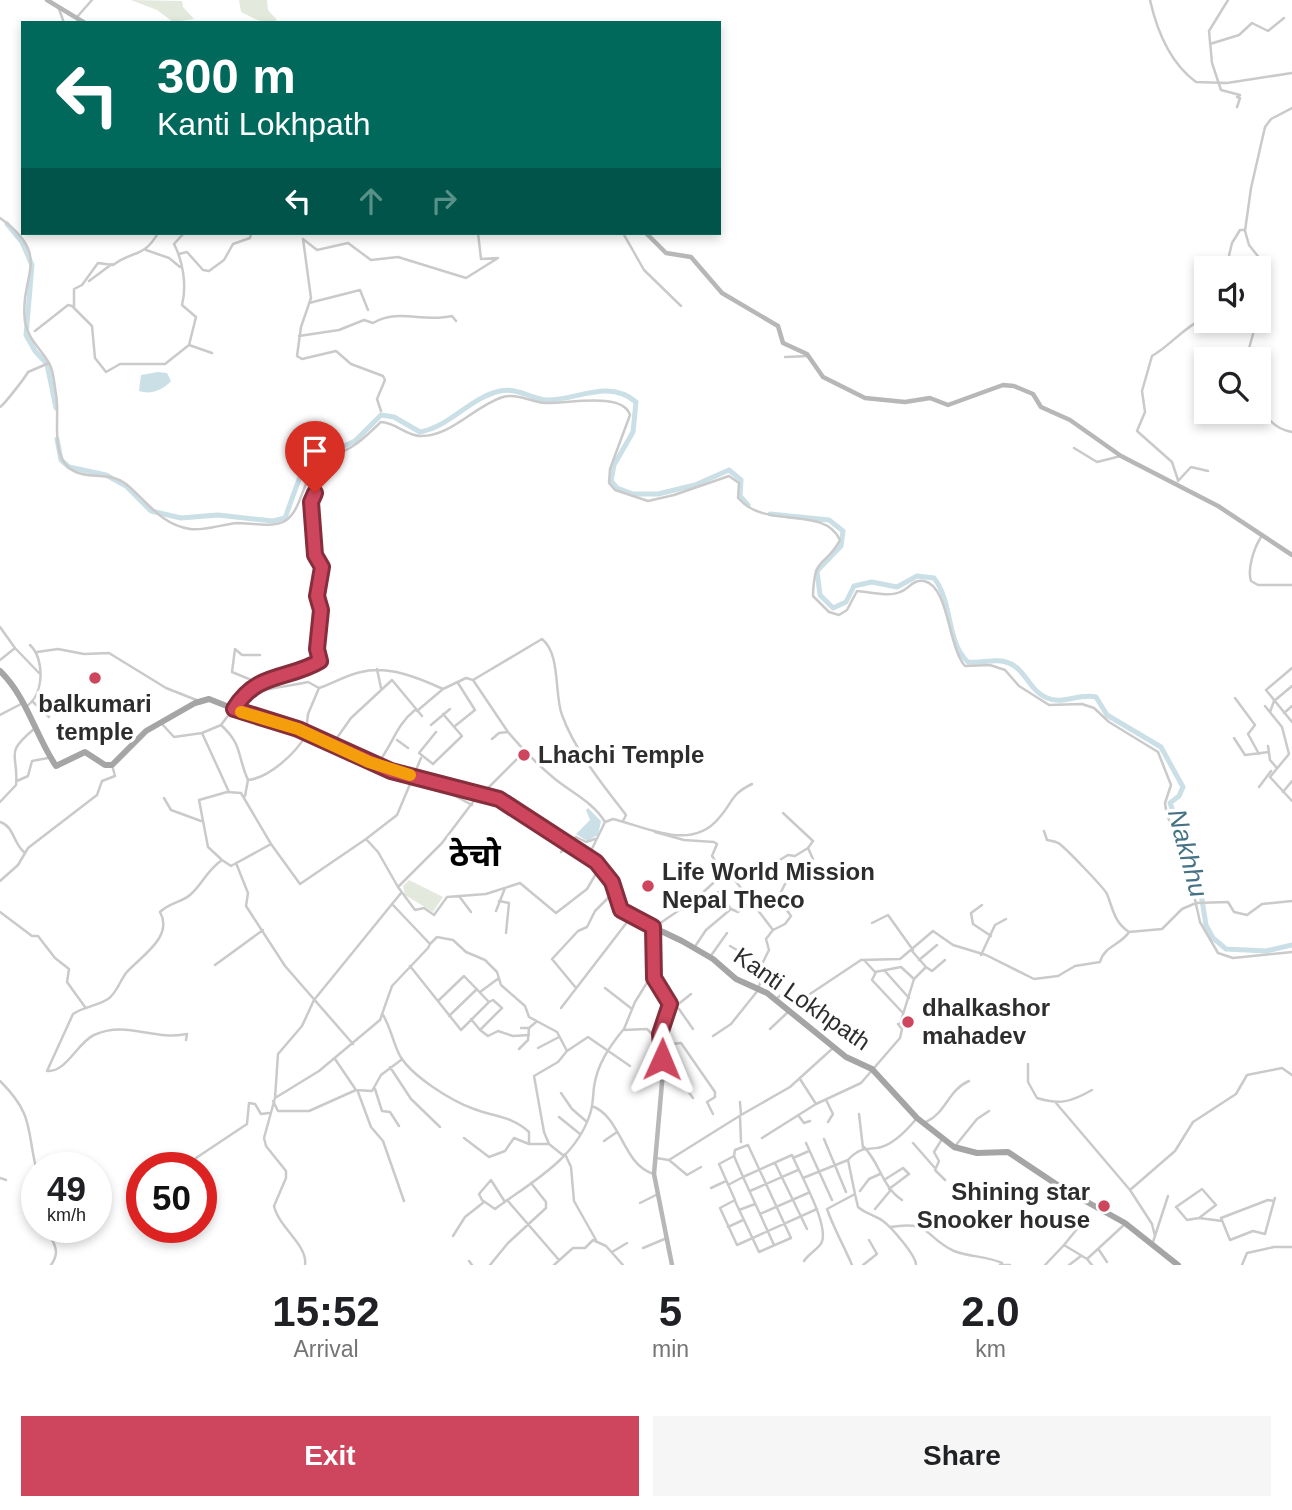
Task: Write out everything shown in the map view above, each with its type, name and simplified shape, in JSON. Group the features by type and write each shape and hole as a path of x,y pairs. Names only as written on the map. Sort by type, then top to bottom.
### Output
{"main road":[{"path":"47,0 82,21"},
{"path":"648,235 666,253 691,257 722,293 771,320 779,328 783,343 808,356 823,377 870,399 909,402 935,399 948,405 1011,384 1033,394 1041,407 1070,420 1121,456 1179,483 1292,555"},
{"path":"0,671 24,705 34,729 56,766 88,752 104,765 112,765 133,742 160,722 209,699 307,732 376,765 482,792 522,811 600,867 615,891 621,910 631,917"},
{"name":"Kanti Lokhpath","path":"631,917 710,957 736,979 776,999 788,1012 852,1061 872,1069 923,1124 954,1147 977,1153 1009,1152 1062,1188 1125,1223 1178,1265"},
{"path":"653,927 654,978 670,1004 663,1021 660,1043 663,1079 654,1174 672,1265"}],"street":[{"path":"63,21 59,6 64,0"},
{"path":"77,17 92,0"},
{"path":"1150,0 1160,33 1176,63 1196,82 1219,83 1292,73"},
{"path":"1228,0 1209,31 1210,44 1221,90 1240,95 1237,97 1240,98 1237,107"},
{"path":"1210,44 1239,35 1252,23 1268,31 1284,18"},
{"path":"1258,256 1249,245 1245,231 1262,133 1271,119 1292,108"},
{"path":"0,218 21,238 33,260 25,322 30,336 49,363 58,402 62,458 67,466 87,475 111,476 126,483 154,512 190,529 236,523 278,524 287,520 307,477 317,465 353,446 381,422 408,434 435,434 447,430 472,412 510,396 543,403 607,400 621,404 628,409 630,415 610,469 609,483 615,491 648,501 674,495 723,476 736,478 738,498 747,508 762,516 820,522 836,531 840,540 835,550 820,561 813,579 813,596 829,612 839,615 847,610 857,591 899,593 916,581 925,581 934,586 945,608 953,645 965,666 990,666 1005,670 1019,686 1049,705 1082,704 1094,708 1109,722 1158,752 1171,785 1164,803 1167,815 1186,859 1200,922 1210,942 1227,958 1292,952"},
{"path":"1229,256 1235,235 1240,230 1245,231"},
{"path":"146,250 157,235"},
{"path":"35,331 68,305 74,307 92,326 95,358 106,372 120,364 165,365 189,345 196,317 182,305 185,284 174,241 182,235"},
{"path":"179,254 187,252 203,270 209,271 222,262 233,244 250,238 251,235"},
{"path":"381,411 377,399 385,377 351,363 336,351 299,358 296,349 311,291 303,239 317,250 348,243 371,260 398,257 466,278 498,259 481,259 478,235"},
{"path":"624,235 649,277 681,306"},
{"path":"90,275 92,282 123,257 146,250 166,257 180,267"},
{"path":"74,307 74,289 90,275 98,263 112,264"},
{"path":"309,303 319,303 360,290 368,310"},
{"path":"299,336 339,330 364,320 373,323 389,315 428,319 452,316 456,321"},
{"path":"1179,483 1172,462 1137,431 1145,412 1143,382 1152,356 1165,349 1194,323"},
{"path":"189,345 212,353"},
{"path":"785,357 808,356"},
{"path":"0,407 9,401 14,388 26,379 28,372 49,363"},
{"path":"1271,422 1292,432"},
{"path":"1074,448 1097,462 1121,456"},
{"path":"1179,483 1191,467 1208,471"},
{"path":"160,722 174,737 202,733 220,725 259,682 320,661 317,649 321,610 317,596 322,567 315,555 311,502 316,487 307,477"},
{"path":"1261,537 1254,552 1249,576 1251,581 1258,585 1292,585"},
{"path":"0,627 15,648 40,674"},
{"path":"472,680 542,639 547,643 555,668 563,717 591,767 626,815 623,821"},
{"path":"0,715 32,701 42,668 37,652 30,645"},
{"path":"0,660 15,648"},
{"path":"37,652 58,649 84,654 109,653 166,688 199,702"},
{"path":"259,682 232,672 234,649 242,654 260,655"},
{"path":"1292,668 1266,690 1292,722"},
{"path":"377,669 381,688"},
{"path":"248,780 255,779 283,761 307,732 308,714 319,688 360,672 377,669 408,674 443,689"},
{"path":"376,765 395,739 399,724 443,689 466,678 472,680 508,732 525,751 556,780 570,787 605,822"},
{"path":"332,745 351,718 392,680 422,716"},
{"path":"239,702 258,690 271,691 308,682 319,688"},
{"path":"454,727 475,710 458,684"},
{"path":"1270,712 1274,701 1292,686"},
{"path":"1235,698 1255,725 1248,736 1259,754"},
{"path":"32,701 49,717"},
{"path":"1259,787 1266,774 1289,754 1282,727 1265,706"},
{"path":"1284,713 1292,706"},
{"path":"431,725 450,709"},
{"path":"421,757 433,764 462,736 443,714"},
{"path":"220,725 238,743 248,780 246,806 258,819 271,844 300,884 397,816 421,757 436,732"},
{"path":"16,781 13,752 34,729"},
{"path":"492,739 499,733 508,732"},
{"path":"202,733 225,778 229,792"},
{"path":"1234,738 1243,754 1269,752"},
{"path":"395,739 408,748"},
{"path":"1268,746 1275,768 1270,777 1292,801"},
{"path":"398,887 442,843 482,792 525,751"},
{"path":"0,802 16,781 28,776 32,761 51,756"},
{"path":"0,881 18,865 24,852 97,795 102,781 115,776 112,765"},
{"path":"1283,792 1292,781"},
{"path":"443,783 442,789 472,805"},
{"path":"652,831 677,836 704,833 722,815 736,792 752,784"},
{"path":"245,796 229,792 199,800 201,821 209,850 231,866 271,844"},
{"path":"164,798 170,809 201,821"},
{"path":"734,879 749,870 758,873 788,855 795,856 808,848 813,841 783,814"},
{"path":"588,856 605,822 613,819 684,840 714,842 717,844 712,856 724,873 734,879 773,930"},
{"path":"0,822 10,828 16,843 24,852"},
{"path":"1044,831 1047,840 1060,844 1076,862 1093,875 1107,894 1114,915 1129,932"},
{"path":"561,852 576,837 589,842 598,838"},
{"path":"366,839 378,852 401,893 415,910 425,908 434,915 444,898 486,894 523,884 556,913 587,889 600,867"},
{"path":"713,1036 731,1024 758,989 764,975 762,964 769,950 766,939 791,916 778,898 790,874 813,859 808,848"},
{"path":"186,1040 187,1034 163,1036 123,1027 92,1035 57,1070 47,1071 72,1014 111,996 127,972 157,942 164,919 160,912 167,904 189,897 207,871 222,860"},
{"path":"236,863 248,893 246,906 285,966 353,1044"},
{"path":"653,927 697,898 724,873"},
{"path":"496,911 505,888"},
{"path":"576,988 552,959 578,931 587,927 595,911 615,891"},
{"path":"718,892 731,909 738,912 751,902"},
{"path":"304,1265 302,1248 285,1230 274,1206 286,1178 286,1171 266,1146 264,1138 274,1100 278,1054 302,1026 313,1000 401,893"},
{"path":"459,896 471,912"},
{"path":"499,901 509,903 506,933"},
{"path":"776,999 781,995 791,999 807,996 864,960 900,959 913,951 933,931 945,940 981,955 986,954 1034,979 1058,976 1075,966 1100,962 1105,950 1129,932 1162,929 1182,909 1197,903 1228,902 1234,912 1247,915 1262,904 1292,901"},
{"path":"392,904 430,944"},
{"path":"982,905 971,913 972,924 990,936"},
{"path":"694,948 706,930 731,909"},
{"path":"0,912 32,936 38,936 69,969 67,982 85,1007"},
{"path":"872,923 888,915 919,960 932,971 945,960"},
{"path":"561,1008 631,917"},
{"path":"981,955 995,925 1006,919"},
{"path":"215,965 263,930"},
{"path":"710,957 727,933"},
{"path":"274,1100 335,1059 383,1015 392,986 437,937 453,940 466,953 485,960 536,1022 555,1030 566,1051"},
{"path":"919,960 937,945"},
{"path":"730,946 762,964"},
{"path":"864,960 876,972"},
{"path":"410,966 461,1030 489,1002 493,1000 502,1008 480,1030"},
{"path":"902,1013 872,980 876,972 901,967 914,979"},
{"path":"762,1138 816,1104 862,1083 900,1038 899,1025 914,979 926,967"},
{"path":"596,1240 590,1241 585,1248 573,1248 557,1263 528,1225 506,1201 489,1180 480,1194 484,1202 495,1209 506,1201 531,1182 565,1155 587,1122 595,1080 607,1050 623,1030 654,970"},
{"path":"884,970 909,998"},
{"path":"438,1002 464,976 489,1002"},
{"path":"449,1016 499,978"},
{"path":"606,988 632,1009"},
{"path":"676,1006 691,994"},
{"path":"670,1004 676,1006 693,1029"},
{"path":"770,1029 788,1012"},
{"path":"383,1015 401,1059 424,1081 442,1094 473,1109 496,1114 520,1124 529,1132 529,1144"},
{"path":"471,1020 488,1036 498,1031 529,1035"},
{"path":"521,1028 529,1028 536,1022"},
{"path":"519,1049 529,1035 529,1028"},
{"path":"623,1030 647,1029 660,1043 681,1043 715,1092 715,1097 707,1102 713,1114"},
{"path":"538,1048 559,1037"},
{"path":"623,1265 596,1240 574,1201 571,1167 565,1155 549,1144 544,1132 539,1092 533,1078 558,1062 566,1051 588,1037 630,1066"},
{"path":"669,1160 800,1079 835,1046"},
{"path":"335,1059 357,1091 371,1127 383,1141 404,1201"},
{"path":"399,1126 390,1112 382,1111 375,1089 377,1080 401,1059"},
{"path":"1028,1064 1028,1082 1032,1093 1056,1103 1066,1103 1092,1090"},
{"path":"390,1068 411,1099 440,1127"},
{"path":"1130,1190 1175,1151 1191,1124 1237,1093 1247,1075 1282,1068 1292,1075"},
{"path":"663,1079 683,1086 693,1098"},
{"path":"800,1079 816,1104"},
{"path":"0,1081 22,1105 29,1122 34,1152"},
{"path":"923,1124 934,1119 951,1093 969,1082"},
{"path":"274,1100 278,1111 309,1111 357,1091 375,1089"},
{"path":"561,1093 572,1109 587,1122"},
{"path":"825,1100 832,1114 828,1122"},
{"path":"740,1102 741,1142"},
{"path":"205,1152 247,1124 249,1103 255,1104 261,1114 269,1113"},
{"path":"1056,1103 1130,1190 1152,1224 1155,1236"},
{"path":"592,1106 600,1110 638,1164 654,1174"},
{"path":"954,1147 977,1119 989,1111"},
{"path":"859,1114 863,1148 876,1160 880,1174 890,1190 902,1200"},
{"path":"798,1115 804,1124 810,1121"},
{"path":"559,1117 580,1134"},
{"path":"803,1178 848,1160 863,1148 888,1143 908,1129 917,1118"},
{"path":"604,1141 617,1132"},
{"path":"464,1138 489,1157 505,1151 514,1138 529,1144 549,1144"},
{"path":"824,1139 846,1192"},
{"path":"922,1154 934,1152 942,1139"},
{"path":"806,1143 832,1200"},
{"path":"913,1143 945,1180"},
{"path":"734,1156 719,1164 759,1252 790,1238 777,1207 748,1145 735,1150 734,1156 774,1245"},
{"path":"793,1158 809,1151"},
{"path":"934,1152 939,1161 935,1169"},
{"path":"712,1188 760,1170 789,1154 803,1178 822,1227 821,1240 805,1259 799,1253"},
{"path":"655,1158 669,1160 687,1175 701,1167"},
{"path":"848,1160 858,1207 890,1227 895,1237 913,1252 916,1265"},
{"path":"775,1163 807,1230"},
{"path":"875,1209 890,1190 909,1174 904,1168 884,1180"},
{"path":"750,1191 798,1170"},
{"path":"860,1191 869,1179 880,1174"},
{"path":"0,1178 6,1180"},
{"path":"490,1265 508,1242 547,1204 531,1182"},
{"path":"1177,1209 1205,1190 1216,1205 1199,1218"},
{"path":"760,1214 808,1193"},
{"path":"640,1203 658,1194"},
{"path":"852,1265 848,1250 835,1230 827,1209 855,1194"},
{"path":"1152,1244 1168,1196"},
{"path":"735,1200 720,1207 737,1245 817,1209"},
{"path":"1268,1200 1275,1200 1265,1234 1253,1231 1230,1240 1222,1222 1221,1218 1268,1200"},
{"path":"453,1236 465,1217 484,1202"},
{"path":"739,1210 755,1203"},
{"path":"1166,1205 1177,1209 1187,1220 1199,1218 1222,1222"},
{"path":"728,1227 743,1220"},
{"path":"1087,1259 1125,1223"},
{"path":"890,1227 906,1224 917,1226 954,1251 1010,1265"},
{"path":"1045,1265 1077,1229"},
{"path":"643,1248 667,1238"},
{"path":"863,1265 877,1254 869,1240"},
{"path":"51,1265 57,1255 55,1243"},
{"path":"612,1252 627,1244"},
{"path":"1064,1245 1092,1265"},
{"path":"1242,1265 1247,1253 1274,1247 1284,1250 1292,1247"},
{"path":"1099,1249 1107,1262"},
{"path":"1069,1265 1081,1256"}],"shaded area":[{"path":"131,0 182,1 183,7 194,19 172,21 157,10"},
{"path":"239,0 267,0 268,10 277,20 254,19 241,12"},
{"path":"167,373 171,381 156,391 139,391 141,375"},
{"path":"588,808 601,821 598,835 587,841 576,834 590,820 586,810"},
{"path":"409,880 443,897 433,912 405,895 403,886"}],"waterway":[{"path":"7,224 22,242 32,265 26,335 47,364 56,408"},
{"path":"57,439 61,460 69,467 106,475 126,486 151,511 181,518 218,515 273,521 285,518 302,471 315,459 355,441 381,415 394,417 420,432 441,424 479,400 500,391 512,391 547,400 592,392 614,392 636,402 633,432 614,465 611,481 617,488 633,494 658,494 695,485 729,470 741,480 740,496 748,505"},
{"name":"Nakhhu","path":"770,514 829,520 843,531 841,546 817,571 820,595 833,608 846,602 854,586 872,582 897,587 917,576 934,578 944,598 956,644 968,662 1006,662 1018,669 1041,695 1053,700 1096,697 1107,715 1161,747 1183,787 1179,796 1170,803 1198,875 1206,925 1213,938 1226,949 1266,951 1292,945"}],"slow traffic":[{"path":"241,712 298,729 369,762 410,775"}],"place":[{"name":"balkumari temple","path":"95,678"},
{"name":"Lhachi Temple","path":"524,755"},
{"name":"Life World Mission Nepal Theco","path":"648,886"},
{"name":"dhalkashor mahadev","path":"908,1022"},
{"name":"Shining star Snooker house","path":"1104,1206"}],"district":[{"name":"ठेचो","path":"475,855"}],"route":[{"path":"315,493 311,502 315,555 322,567 317,596 321,610 317,649 319,664 311,664 259,682 245,693 234,709 298,729 391,771 481,791 529,816 596,862 612,882 623,913 653,927 654,978 670,1004 660,1034 662,1059"}]}
